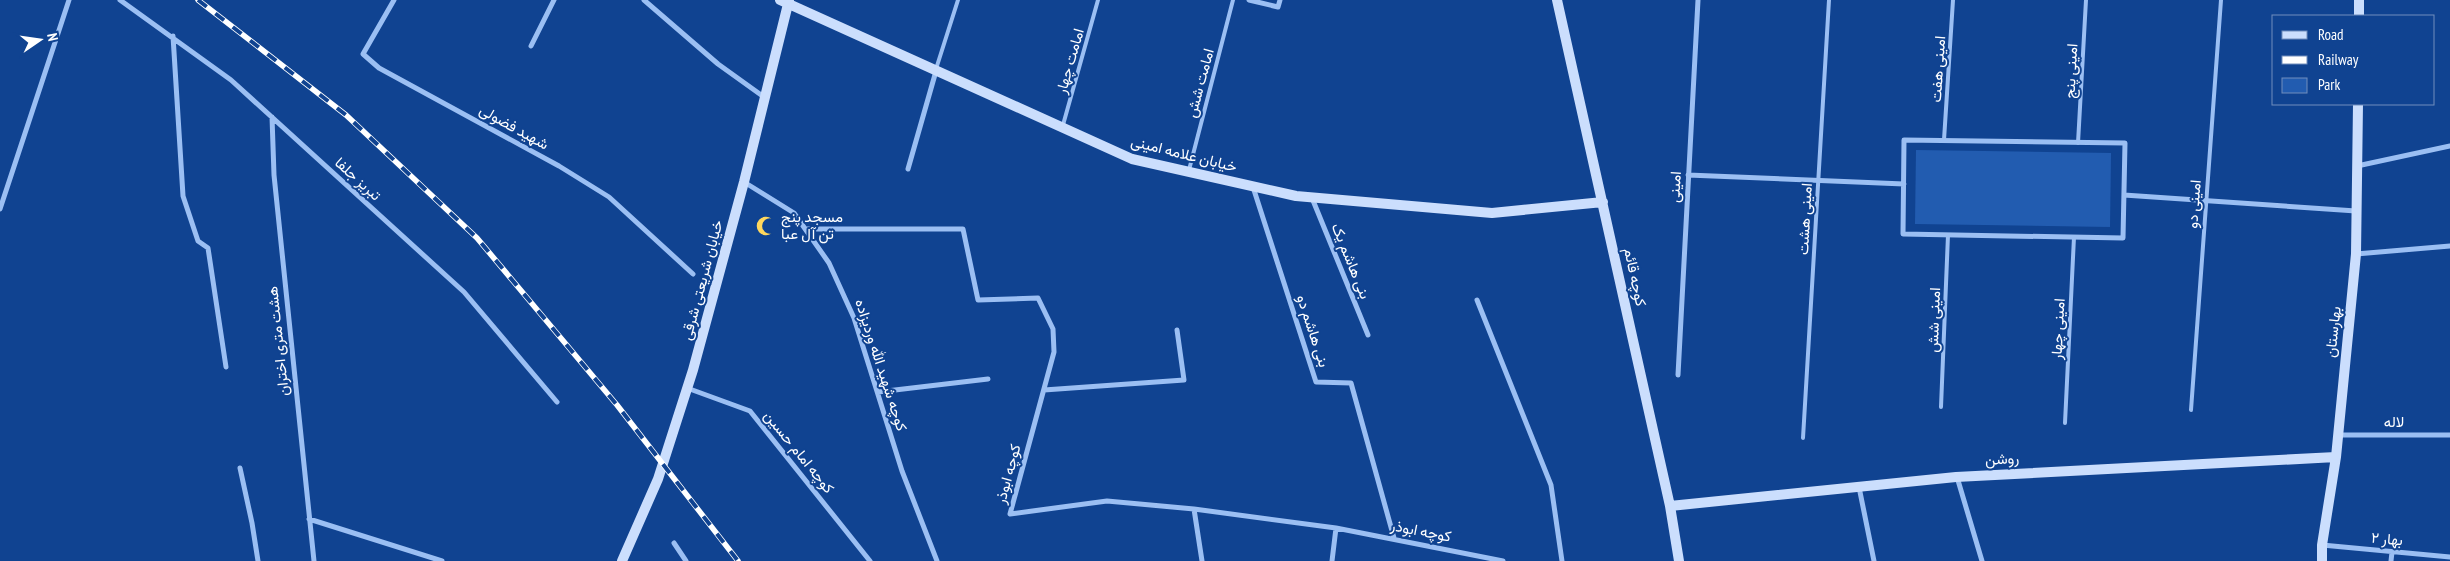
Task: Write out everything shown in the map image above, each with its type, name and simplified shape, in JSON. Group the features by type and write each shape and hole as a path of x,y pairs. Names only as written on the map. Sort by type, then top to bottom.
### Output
{"street":[{"path":"0,209 68,0"},
{"name":"تبریز جلفا","path":"120,0 231,80 464,292 557,402"},
{"name":"شهید فضولی","path":"394,0 363,54 379,68 560,166 609,197 692,274"},
{"path":"531,46 554,0"},
{"path":"644,0 718,64 765,97"},
{"path":"1249,0 1278,7 1280,0"},
{"name":"کوچه قائم","path":"1557,0 1670,506 1679,561"},
{"name":"امینی","path":"1678,375 1698,0"},
{"path":"2359,0 2359,15"},
{"name":"خیابان شریعتی شرقی","path":"622,561 658,479 687,388 744,182 786,1"},
{"name":"خیابان علامه امینی","path":"786,1 1132,159 1312,198 1492,213 1603,202"},
{"path":"172,36 183,196 198,240 208,248 226,367"},
{"path":"908,169 936,71"},
{"name":"بهارستان","path":"2322,561 2322,545 2336,456 2356,254 2358,105"},
{"name":"هشت متری اختران","path":"272,117 274,175 314,561"},
{"path":"1904,140 2078,143 2125,143 2123,238 1902,234 1904,140"},
{"path":"2357,166 2450,146"},
{"path":"1688,174 1904,184"},
{"name":"کوچه شهید الله وردیزاده","path":"744,182 794,213 829,263 854,318 902,471 937,561"},
{"name":"بنی هاشم دو","path":"1253,186 1316,382 1351,383 1394,538"},
{"path":"2124,195 2356,211"},
{"name":"بنی هاشم یک","path":"1312,198 1368,335"},
{"name":"کوچه ابوذر","path":"806,229 963,229 978,300 1038,298 1053,329 1054,352 1010,514 1107,501 1194,509 1336,528 1503,561"},
{"path":"2356,254 2450,246"},
{"path":"1477,300 1551,486 1562,561"},
{"path":"1044,390 1184,380 1177,330"},
{"path":"878,392 988,379"},
{"name":"کوچه امام حسین","path":"687,388 750,410 870,561"},
{"name":"لاله","path":"2338,435 2450,435"},
{"name":"روشن","path":"1670,506 1956,477 2336,456"},
{"path":"240,468 258,561"},
{"path":"1956,477 1982,561"},
{"path":"1859,487 1874,561"},
{"path":"1194,509 1202,561"},
{"path":"310,519 442,561"},
{"path":"1332,561 1336,528"},
{"path":"674,543 686,561"},
{"name":"بهار ۲","path":"2322,545 2450,557"},
{"path":"2391,561 2392,552"}],"lane":[{"path":"936,71 958,0"},
{"name":"امامت چهار","path":"1062,128 1098,0"},
{"name":"امامت شش","path":"1188,172 1233,0"},
{"name":"امینی هشت","path":"1803,438 1829,0"},
{"name":"امینی هفت","path":"1944,140 1953,0"},
{"name":"امینی پنج","path":"2078,143 2086,0"},
{"name":"امینی دو","path":"2191,410 2221,0"},
{"name":"امینی شش","path":"1941,407 1948,235"},
{"name":"امینی چهار","path":"2064,423 2074,237"}],"green space":[{"path":"1916,150 2111,153 2110,227 1915,224"}],"railway":[{"path":"198,0 346,115 477,238 617,405 738,561"}],"place":[{"name":"مسجد پنج تن آل عبا","path":"766,226"}]}
